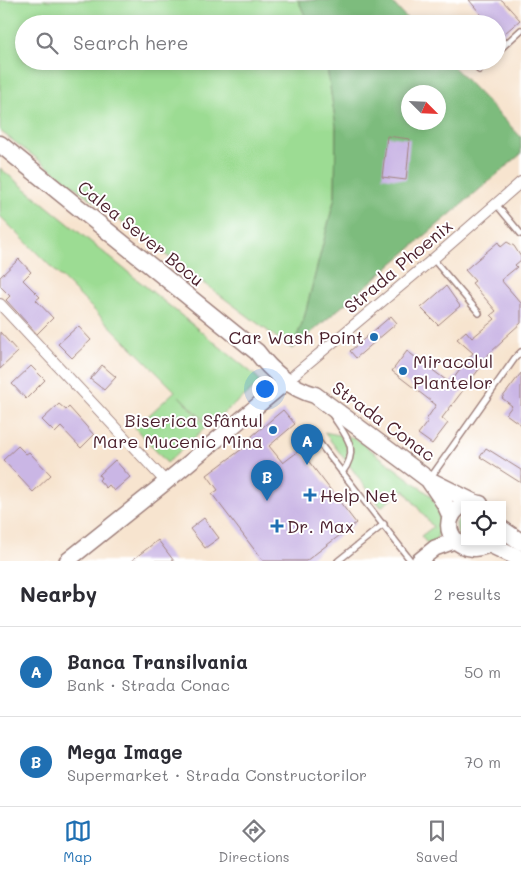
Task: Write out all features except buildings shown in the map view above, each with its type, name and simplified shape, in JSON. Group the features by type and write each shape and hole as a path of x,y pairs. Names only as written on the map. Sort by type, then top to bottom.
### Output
{"main road":[{"name":"Calea Sever Bocu","path":"0,144 257,352 274,359 291,378"},
{"name":"Strada Conac","path":"291,378 307,383 320,399 429,480 473,501"},
{"path":"67,561 291,378"},
{"name":"Strada Conac","path":"429,480 440,494 451,517 449,530 454,541"},
{"path":"451,517 461,506"},
{"path":"506,532 521,542"},
{"path":"419,561 435,548 454,541 462,548 474,550 482,549 486,546"},
{"path":"496,546 521,559"}],"street":[{"name":"Strada Phoenix","path":"291,378 521,182"},
{"path":"0,304 166,482"}],"lane":[{"path":"506,44 521,30"},
{"path":"496,204 521,234"},
{"path":"433,258 479,313"},
{"path":"429,480 521,352"},
{"path":"320,399 348,440 351,451 350,463 342,473"},
{"path":"317,440 411,561"},
{"path":"338,561 384,524"}],"green space":[{"path":"0,0 298,0 305,15 15,15 15,70 327,70 336,126 335,197 304,318 292,349 0,131"},
{"path":"298,0 390,0 404,15 305,15"},
{"path":"327,70 457,70 521,137 521,154 292,349 304,318 335,197 336,126"},
{"path":"0,168 257,377 259,381 257,386 209,425 179,396 207,426 167,463 135,428 175,391 0,216"},
{"path":"324,432 355,438 430,495 437,508 440,522 438,535 430,547 421,536 433,527 404,490 381,507"},
{"path":"461,517 461,538 458,535 456,523"}],"place":[{"name":"Car Wash Point","path":"374,337"},
{"name":"Miracolul Plantelor","path":"403,371"},
{"name":"Biserica Sfântul Mare Mucenic Mina","path":"273,430"},
{"name":"Banca Transilvania","path":"307,465"},
{"name":"Help Net","path":"310,495"},
{"name":"Mega Image","path":"267,501"},
{"name":"Dr. Max","path":"277,526"}]}
